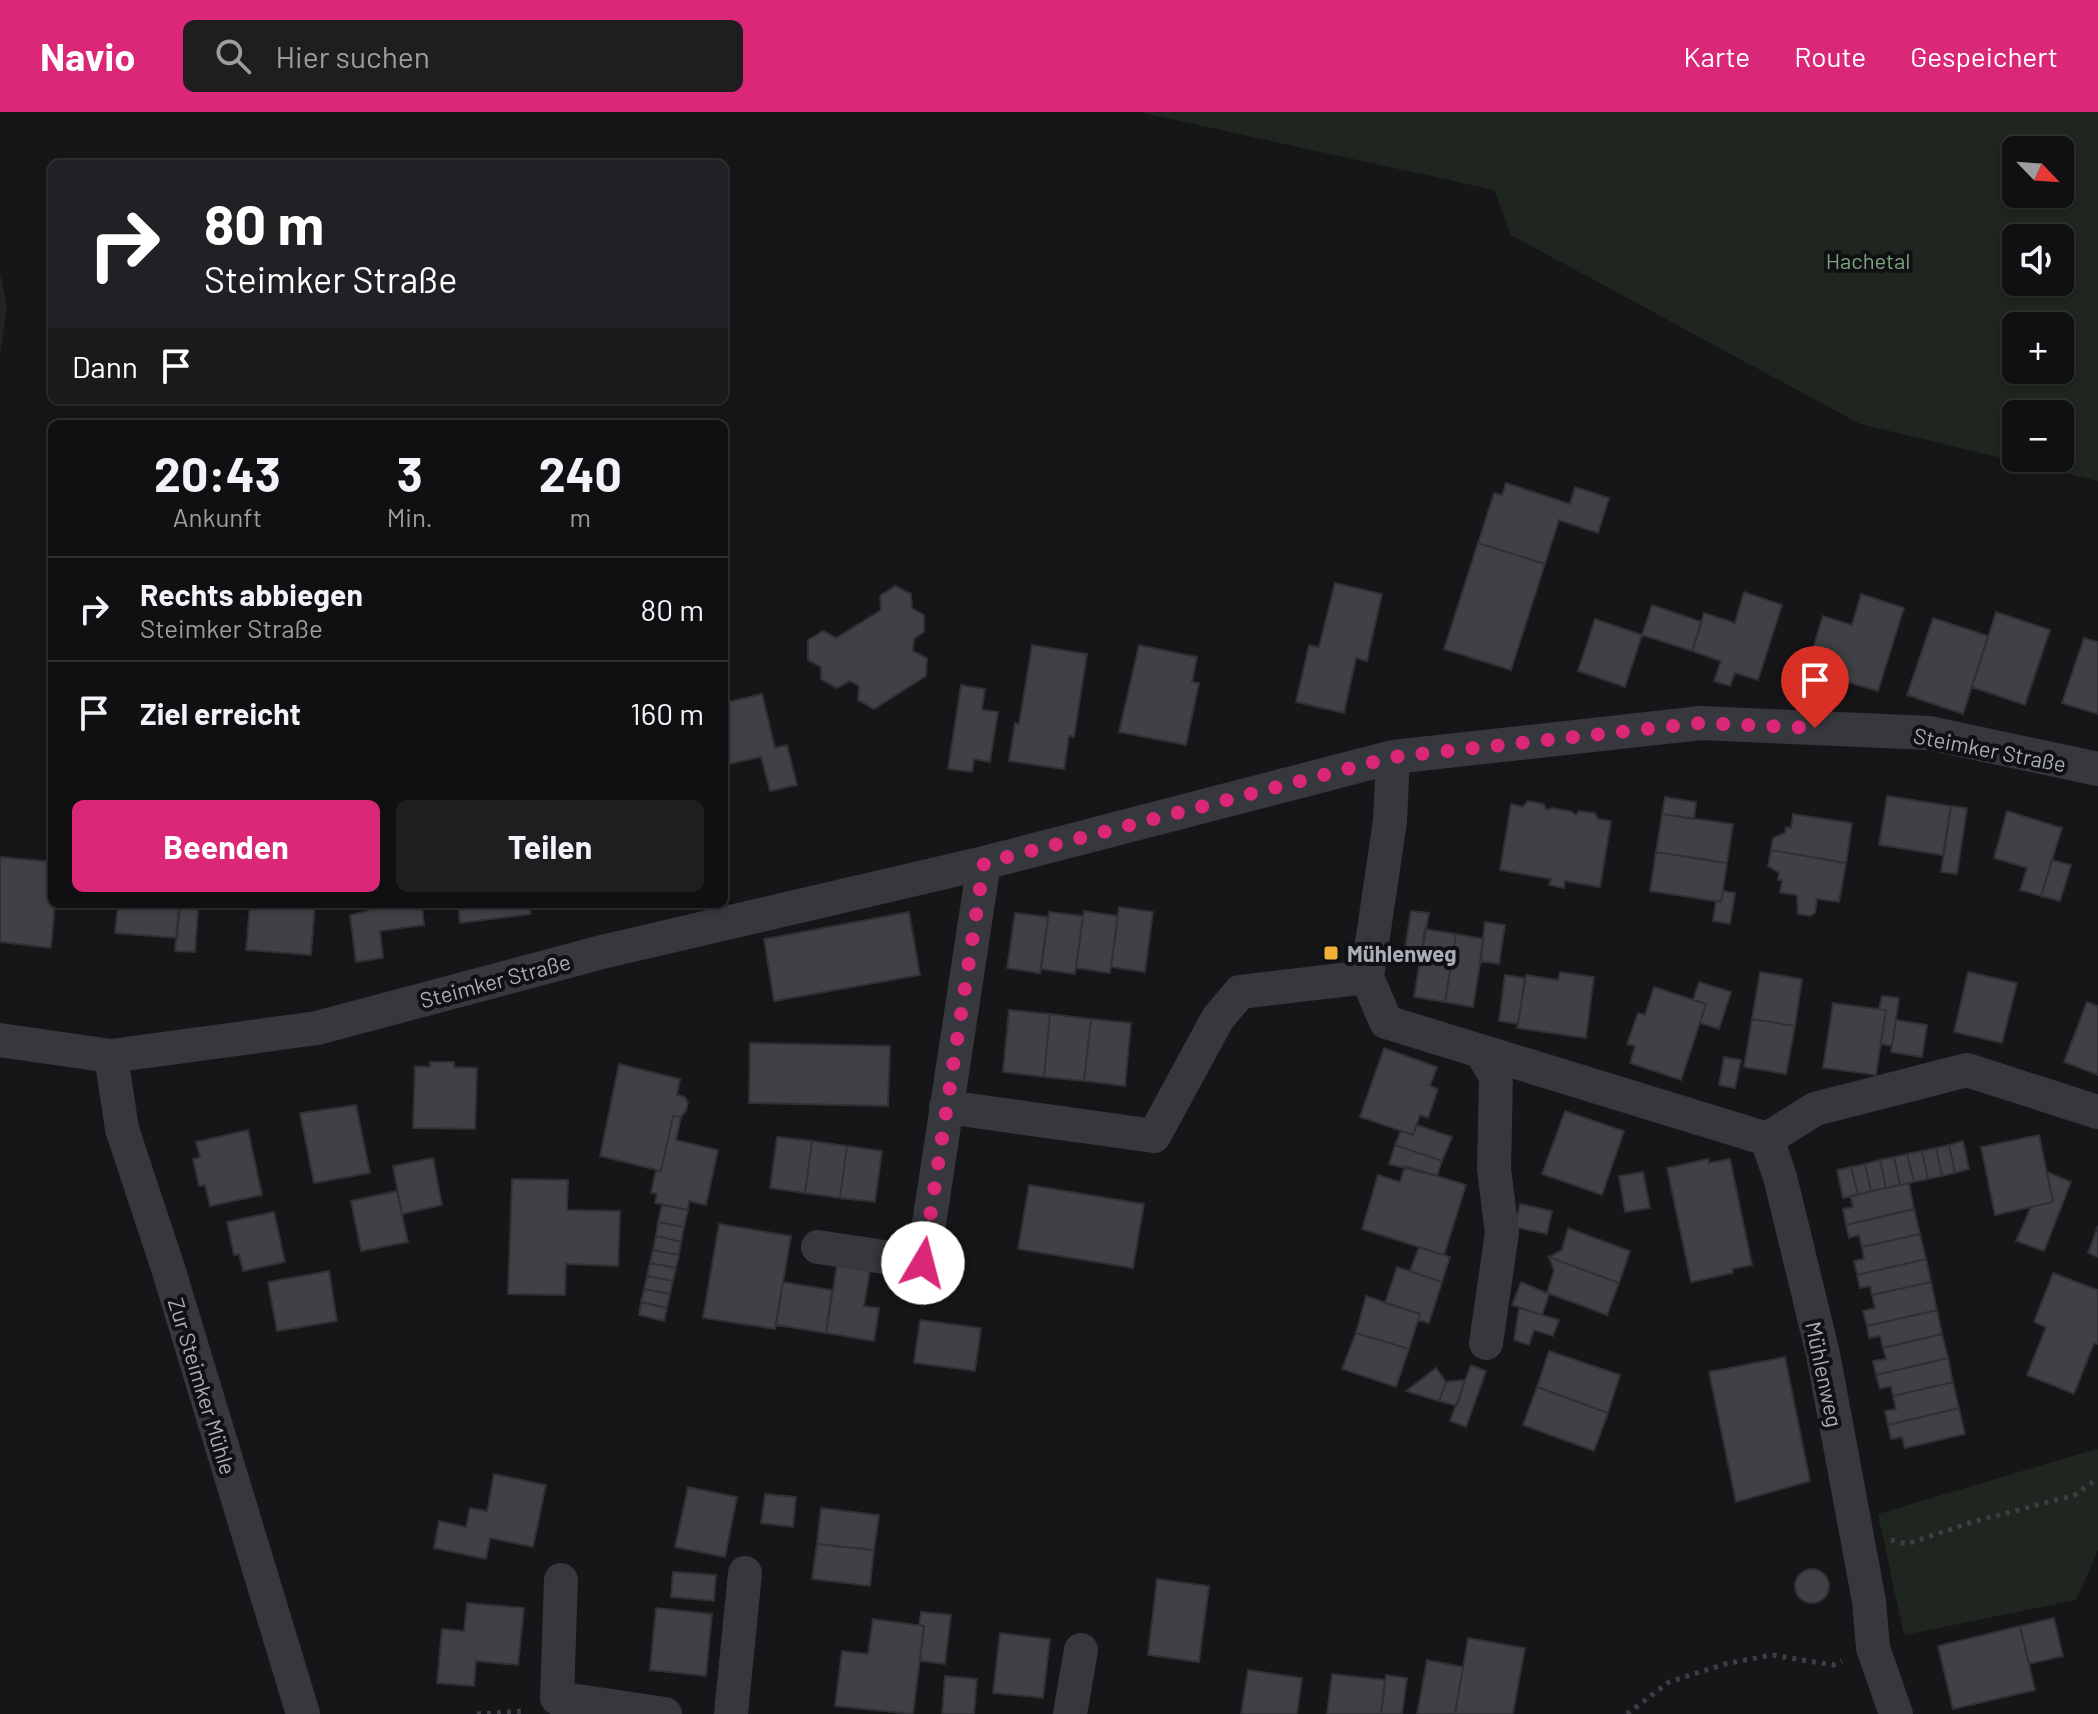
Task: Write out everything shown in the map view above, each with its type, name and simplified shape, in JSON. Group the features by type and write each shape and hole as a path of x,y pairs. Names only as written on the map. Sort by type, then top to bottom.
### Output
{"street":[{"name":"Steimker Straße","path":"0,1040 111,1056 317,1028 602,952 984,863 1393,757 1701,723 1929,733 2098,769"},
{"path":"1393,757 1390,821 1367,977 1386,1022 1767,1139 1815,1109 1967,1070 2098,1112"},
{"path":"818,1247 923,1263 984,863"},
{"path":"946,1107 1154,1136 1218,1018 1240,992 1367,977"},
{"path":"1482,1053 1496,1077 1494,1169 1502,1233 1486,1343"},
{"name":"Zur Steimker Mühle","path":"111,1056 122,1129 168,1268 303,1714"},
{"name":"Mühlenweg","path":"1767,1139 1780,1177 1823,1354 1869,1601 1873,1648 1896,1714"},
{"path":"731,1714 745,1573"},
{"path":"561,1580 557,1698 619,1712 665,1714"},
{"path":"1070,1714 1081,1650"}],"path":[{"path":"1856,1528 1907,1544 1969,1523 2075,1495 2098,1478"},
{"path":"1627,1714 1669,1682 1725,1664 1772,1655 1833,1665 1873,1648"},
{"path":"477,1714 541,1710 557,1698"}],"green space":[{"name":"Hachetal","path":"1139,112 2098,112 2098,481 2060,472 2074,472 2074,400 2002,400 2002,458 1860,424 1511,235 1494,190"},
{"path":"0,273 7,307 0,355"},
{"path":"2096,1449 2098,1550 2076,1600 1904,1635 1878,1514"}],"building":[{"path":"1506,483 1570,504 1575,487 1609,498 1598,533 1559,520 1545,564 1478,543 1494,493 1502,495"},
{"path":"1478,543 1545,564 1511,670 1444,649"},
{"path":"1335,583 1382,594 1367,661 1356,658 1344,713 1296,702 1309,645 1319,647"},
{"path":"895,586 911,594 912,608 924,615 924,632 914,639 913,651 927,658 926,676 874,709 858,700 859,686 850,681 837,688 821,679 821,667 808,660 808,640 823,631 836,638 881,610 880,596"},
{"path":"1744,592 1782,605 1758,680 1735,673 1730,686 1714,681 1721,661 1692,651 1704,613 1735,623"},
{"path":"1861,594 1904,608 1878,691 1806,670 1823,616 1852,625"},
{"path":"1652,605 1702,622 1692,651 1642,635"},
{"path":"1996,612 2050,630 2025,705 1972,687"},
{"path":"1933,618 1988,636 1963,714 1907,695"},
{"path":"1595,619 1642,635 1625,687 1578,671"},
{"path":"2084,638 2098,642 2098,714 2062,703"},
{"path":"1032,645 1087,654 1074,737 1069,736 1064,769 1009,761 1015,723 1019,724"},
{"path":"1139,645 1197,657 1192,682 1199,683 1186,745 1119,732"},
{"path":"961,685 985,689 982,710 998,712 990,762 974,759 972,772 948,769"},
{"path":"762,694 775,748 787,745 797,785 770,791 761,757 728,764 728,702"},
{"path":"1887,796 1951,806 1943,855 1879,845"},
{"path":"1665,797 1696,802 1694,819 1662,814"},
{"path":"1528,801 1544,804 1546,810 1570,811 1576,815 1579,811 1595,813 1598,819 1611,821 1600,887 1565,881 1564,888 1549,885 1551,879 1500,870 1511,804 1523,807"},
{"path":"1951,806 1967,808 1957,874 1941,872"},
{"path":"2007,811 2062,828 2041,896 2020,890 2027,868 1994,858"},
{"path":"1662,814 1733,824 1727,863 1656,852"},
{"path":"1793,814 1852,823 1846,863 1771,850 1773,838 1785,833 1786,827 1791,828"},
{"path":"1771,850 1846,863 1839,902 1817,899 1815,913 1810,916 1798,914 1797,895 1780,893 1782,880 1778,880 1779,873 1768,866"},
{"path":"1656,852 1727,863 1721,902 1650,891"},
{"path":"0,857 48,862 48,908 55,908 51,948 0,942"},
{"path":"2052,860 2071,865 2060,901 2041,896"},
{"path":"1723,891 1735,893 1730,924 1713,921 1716,901 1721,902"},
{"path":"1119,907 1153,912 1145,972 1111,967"},
{"path":"118,908 180,908 177,938 115,933"},
{"path":"179,908 198,909 195,952 175,951"},
{"path":"250,908 315,908 311,955 246,950"},
{"path":"368,908 422,908 424,925 380,931 383,958 356,962 350,915 368,911"},
{"path":"458,908 530,908 531,914 460,923"},
{"path":"1084,911 1118,916 1110,973 1076,968"},
{"path":"1411,911 1429,913 1422,951 1405,948"},
{"path":"909,912 920,975 774,1001 764,939"},
{"path":"1049,912 1083,916 1075,974 1041,969"},
{"path":"1015,913 1048,917 1040,973 1007,968"},
{"path":"1485,922 1505,925 1499,964 1480,961"},
{"path":"1425,929 1456,934 1445,1002 1414,997"},
{"path":"1456,934 1484,939 1473,1007 1445,1002"},
{"path":"1560,972 1594,977 1586,1038 1517,1028 1526,975 1558,980"},
{"path":"1760,972 1802,979 1795,1026 1752,1019"},
{"path":"1968,972 2017,983 2002,1043 1954,1032"},
{"path":"1505,975 1525,978 1518,1024 1499,1021"},
{"path":"1699,982 1731,992 1719,1029 1700,1023 1706,1004 1693,1000"},
{"path":"1654,987 1706,1004 1681,1080 1630,1063 1635,1046 1627,1044 1638,1013 1645,1015"},
{"path":"1882,996 1899,998 1892,1046 1881,1044 1886,1010 1879,1009"},
{"path":"2087,1002 2098,1006 2098,1075 2064,1062"},
{"path":"1833,1003 1886,1010 1876,1075 1823,1068"},
{"path":"1009,1010 1050,1014 1044,1077 1003,1072"},
{"path":"1050,1014 1091,1019 1084,1081 1044,1077"},
{"path":"1091,1019 1131,1023 1125,1086 1084,1081"},
{"path":"1752,1019 1795,1026 1786,1074 1744,1067"},
{"path":"1896,1020 1927,1025 1922,1057 1891,1052"},
{"path":"750,1043 890,1046 888,1106 749,1103"},
{"path":"1384,1048 1437,1067 1430,1086 1438,1089 1428,1118 1420,1115 1413,1135 1360,1117"},
{"path":"1724,1057 1741,1060 1735,1088 1719,1085"},
{"path":"430,1062 454,1062 454,1067 477,1068 475,1129 413,1128 415,1066 430,1067"},
{"path":"619,1064 680,1079 677,1095 685,1097 688,1103 681,1117 673,1116 661,1171 600,1156"},
{"path":"356,1105 370,1173 314,1183 300,1113"},
{"path":"1565,1111 1624,1131 1602,1195 1542,1174"},
{"path":"673,1116 681,1117 676,1140 718,1150 706,1205 689,1201 688,1210 655,1203 657,1194 651,1193 656,1170 661,1171"},
{"path":"1417,1125 1452,1137 1442,1161 1395,1145 1401,1131 1413,1135"},
{"path":"248,1130 262,1195 210,1206 205,1185 199,1186 193,1159 200,1157 196,1142"},
{"path":"2039,1135 2053,1202 1995,1215 1981,1147"},
{"path":"777,1137 812,1141 805,1193 770,1188"},
{"path":"812,1141 847,1146 840,1198 805,1193"},
{"path":"1963,1141 1969,1169 1955,1173 1949,1145"},
{"path":"1395,1145 1442,1161 1437,1176 1389,1164"},
{"path":"1949,1145 1955,1173 1942,1176 1936,1148"},
{"path":"847,1146 882,1151 875,1202 840,1198"},
{"path":"1936,1148 1942,1176 1928,1179 1922,1151"},
{"path":"1922,1151 1928,1179 1914,1182 1907,1154"},
{"path":"1907,1154 1914,1182 1900,1185 1894,1157"},
{"path":"1894,1157 1900,1185 1886,1188 1880,1160"},
{"path":"433,1158 442,1205 402,1214 393,1166"},
{"path":"1708,1159 1709,1163 1730,1159 1752,1265 1732,1269 1733,1273 1691,1282 1667,1168"},
{"path":"1880,1160 1886,1188 1871,1191 1865,1164"},
{"path":"1865,1164 1871,1191 1858,1195 1851,1167"},
{"path":"1405,1166 1466,1185 1444,1255 1362,1229 1378,1175 1400,1182"},
{"path":"1851,1167 1858,1195 1843,1198 1837,1170"},
{"path":"1643,1172 1650,1208 1625,1212 1619,1176"},
{"path":"2047,1172 2071,1182 2044,1251 2016,1241 2031,1207 2053,1202"},
{"path":"512,1179 568,1180 567,1210 620,1211 618,1266 566,1264 565,1295 508,1294"},
{"path":"1909,1183 1914,1209 1846,1225 1843,1209 1853,1207 1850,1196"},
{"path":"1029,1185 1144,1204 1133,1268 1018,1249"},
{"path":"397,1191 408,1242 361,1251 351,1201"},
{"path":"1520,1204 1552,1211 1547,1234 1515,1227"},
{"path":"662,1205 688,1210 684,1227 658,1222"},
{"path":"1914,1209 1920,1234 1862,1247 1859,1235 1849,1238 1846,1225"},
{"path":"274,1212 285,1262 243,1271 239,1254 234,1255 227,1222"},
{"path":"658,1222 684,1227 681,1242 656,1236"},
{"path":"719,1224 791,1236 775,1329 703,1318"},
{"path":"2098,1226 2098,1257 2088,1253"},
{"path":"1568,1228 1630,1251 1619,1283 1549,1257 1562,1250"},
{"path":"1920,1234 1926,1259 1857,1275 1854,1261 1864,1259 1862,1247"},
{"path":"656,1236 681,1242 679,1255 653,1250"},
{"path":"1419,1247 1450,1257 1442,1282 1410,1271"},
{"path":"653,1250 679,1255 676,1268 650,1263"},
{"path":"1549,1257 1619,1283 1607,1315 1547,1293 1554,1270"},
{"path":"1926,1259 1931,1282 1872,1295 1870,1286 1860,1288 1857,1275"},
{"path":"650,1263 676,1268 673,1281 647,1276"},
{"path":"837,1265 870,1270 864,1306 879,1308 874,1341 826,1333"},
{"path":"1397,1267 1442,1282 1429,1323 1418,1320 1420,1314 1385,1303"},
{"path":"329,1271 337,1321 277,1331 268,1282"},
{"path":"2053,1273 2098,1290 2098,1344 2094,1343 2074,1394 2027,1375 2046,1327 2034,1322"},
{"path":"647,1276 673,1281 670,1294 644,1289"},
{"path":"783,1282 832,1290 826,1333 776,1325"},
{"path":"1521,1282 1549,1294 1542,1315 1512,1305"},
{"path":"1931,1282 1937,1310 1867,1326 1863,1311 1875,1308 1872,1295"},
{"path":"644,1289 670,1294 667,1308 641,1302"},
{"path":"1366,1296 1420,1314 1409,1349 1356,1333"},
{"path":"641,1302 667,1308 664,1321 639,1315"},
{"path":"1519,1308 1559,1320 1553,1336 1534,1330 1529,1345 1514,1340"},
{"path":"1937,1310 1942,1334 1883,1348 1880,1336 1869,1338 1867,1326"},
{"path":"920,1320 981,1328 975,1371 914,1363"},
{"path":"1356,1333 1409,1349 1396,1387 1342,1369"},
{"path":"1942,1334 1948,1358 1876,1375 1873,1361 1886,1359 1883,1348"},
{"path":"1549,1351 1620,1375 1608,1413 1537,1387"},
{"path":"1785,1357 1810,1481 1736,1502 1709,1372"},
{"path":"1948,1358 1953,1382 1893,1396 1891,1386 1880,1389 1876,1375"},
{"path":"1471,1365 1486,1371 1466,1427 1450,1421"},
{"path":"1436,1368 1446,1382 1439,1401 1406,1391"},
{"path":"1465,1380 1457,1406 1439,1401 1446,1382"},
{"path":"1953,1382 1959,1408 1888,1425 1885,1411 1896,1409 1893,1396"},
{"path":"1537,1387 1608,1413 1594,1451 1523,1425"},
{"path":"1959,1408 1965,1434 1905,1448 1902,1437 1891,1439 1888,1425"},
{"path":"494,1474 546,1485 533,1547 490,1538 486,1559 434,1548 439,1521 466,1527 470,1508 487,1511"},
{"path":"688,1487 737,1497 725,1557 675,1547"},
{"path":"765,1494 796,1497 793,1527 761,1523"},
{"path":"821,1508 879,1515 874,1550 817,1544"},
{"path":"817,1544 874,1550 870,1586 812,1579"},
{"path":"1812,1569 1824,1574 1829,1586 1824,1598 1812,1603 1800,1598 1795,1586 1800,1574"},
{"path":"673,1572 716,1575 714,1601 671,1597"},
{"path":"1157,1579 1209,1586 1199,1662 1148,1655"},
{"path":"467,1603 524,1608 518,1665 476,1661 474,1686 437,1683 442,1629 464,1631"},
{"path":"656,1608 712,1614 706,1676 650,1670"},
{"path":"921,1612 951,1615 945,1664 920,1661 924,1626 919,1625"},
{"path":"2054,1618 2063,1656 2029,1664 2020,1626"},
{"path":"873,1619 924,1626 913,1714 835,1706 842,1651 868,1654"},
{"path":"2020,1626 2035,1690 1953,1709 1938,1646"},
{"path":"1000,1633 1050,1639 1043,1698 993,1693"},
{"path":"1468,1638 1525,1648 1513,1714 1455,1714"},
{"path":"1427,1660 1463,1667 1455,1714 1417,1714"},
{"path":"1248,1670 1302,1678 1297,1714 1241,1714"},
{"path":"1332,1674 1385,1680 1381,1714 1327,1714"},
{"path":"1386,1675 1407,1678 1402,1714 1381,1714"},
{"path":"945,1676 977,1679 974,1714 942,1714"}],"place":[{"name":"Mühlenweg","path":"1331,953"}],"route":[{"path":"923,1263 984,863 1393,757 1701,723 1815,728"}]}
